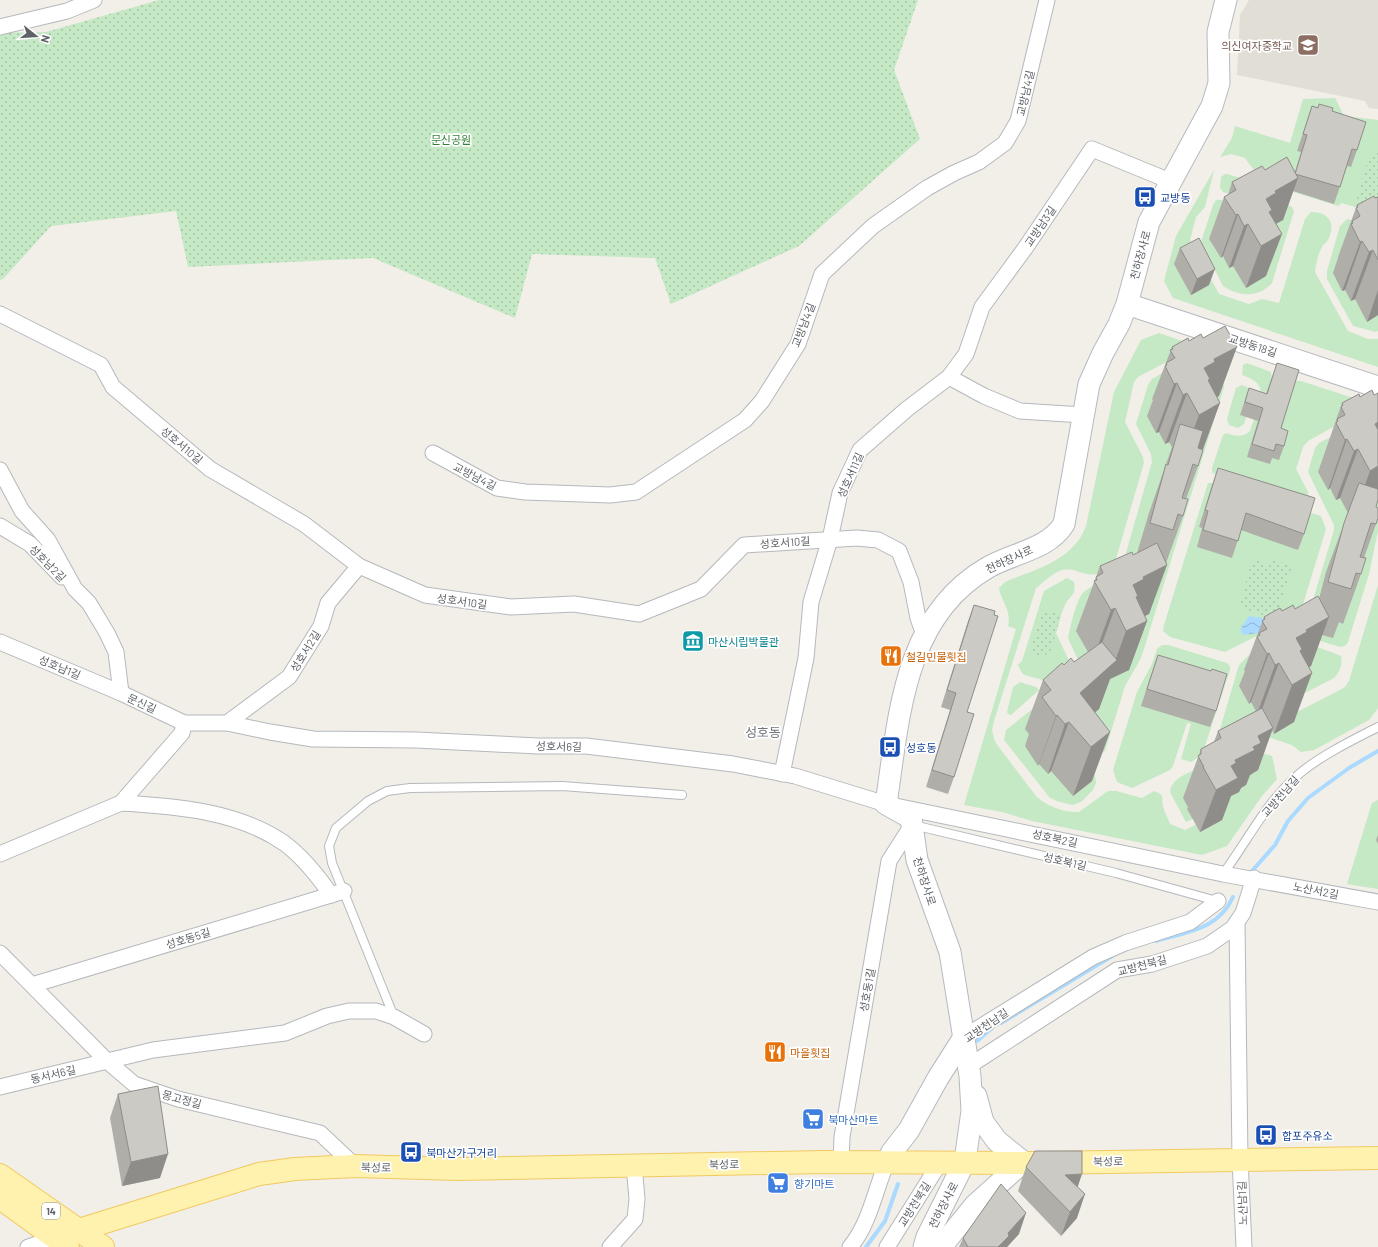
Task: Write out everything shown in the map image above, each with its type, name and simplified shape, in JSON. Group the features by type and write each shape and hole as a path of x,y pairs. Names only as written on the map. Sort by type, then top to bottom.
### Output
{"main road":[{"name":"천하장사로","path":"886,804 904,689 924,634 951,597 976,576 987,568 1050,540 1059,532 1064,524 1082,415 1091,378 1112,339 1127,304 1150,222 1170,180 1202,128 1212,106 1219,83 1218,32 1226,0"},
{"name":"교방동18길","path":"1127,304 1378,387"},
{"path":"886,804 911,818 912,825"},
{"name":"천하장사로","path":"912,825 917,860 950,952 970,1071 972,1111 965,1161 927,1237 924,1247"},
{"name":"교방천남길","path":"887,1162 909,1130 938,1078 964,1037"},
{"path":"941,1247 975,1205 1023,1162 997,1141 983,1122 970,1071"},
{"name":"북성로","path":"67,1238 259,1174 295,1169 355,1166 458,1169 841,1162 1023,1162 1378,1158"},
{"name":"14","path":"0,1175 67,1238"},
{"name":"14","path":"0,1198 67,1238 103,1247"}],"street":[{"path":"0,27 67,11 94,0"},
{"name":"교방남4길","path":"434,454 497,488 525,492 617,494 636,492 745,420 762,401 798,344 822,274 873,226 928,188 954,172 979,162 1005,143 1018,122 1047,0"},
{"name":"교방남3길","path":"949,377 966,354 982,307 1026,247 1092,149 1170,180"},
{"name":"성호서10길","path":"0,314 101,365 112,387 210,469 304,524 359,566 426,595 460,601 512,607 574,604 639,614 701,589 744,545 857,538 878,540 899,551 911,582 918,618 924,634"},
{"path":"949,377 984,396 1020,411 1082,415"},
{"name":"성호서11길","path":"782,774 806,658 811,602 830,539 840,493 860,450 907,409 949,377"},
{"name":"문신길","path":"0,470 22,511 48,540 74,589 89,603 107,633 116,652 121,693 184,723"},
{"name":"성호남2길","path":"0,526 30,544 74,589"},
{"name":"성호서2길","path":"227,723 289,677 321,626 328,603 359,566"},
{"name":"성호남1길","path":"0,642 121,693"},
{"path":"121,803 182,733 184,723 227,723"},
{"name":"성호서6길","path":"227,723 313,739 416,740 538,746 586,746 726,762 823,784 886,804"},
{"path":"0,854 121,803 159,805 242,822 284,844 338,893"},
{"name":"성호북2길","path":"886,804 1223,874 1254,878"},
{"name":"성호동1길","path":"841,1162 842,1137 889,861 912,825"},
{"name":"노산서2길","path":"1254,878 1378,902"},
{"name":"교방천북길","path":"970,1071 1117,970 1152,964 1208,946 1233,928 1243,913 1254,878"},
{"name":"성호동5길","path":"32,984 338,893"},
{"name":"교방천남길","path":"964,1037 1093,957 1125,943 1190,922 1218,902"},
{"name":"노산남1길","path":"1237,922 1240,1159 1244,1247"},
{"name":"몽고정길","path":"0,953 107,1061 134,1084 178,1099 320,1133 355,1166"},
{"name":"동서서6길","path":"0,1087 153,1050 285,1033 327,1016 349,1011 376,1011 394,1016 424,1034"},
{"name":"교방천북길","path":"887,1247 941,1161"},
{"name":"교방천남길","path":"850,1247 858,1237 887,1162"},
{"path":"610,1247 635,1219 637,1199 634,1165"},
{"path":"28,1247 67,1238"}],"lane":[{"name":"교방천남길","path":"1223,874 1268,809 1300,773 1335,750 1378,727"},
{"path":"394,1016 338,893 329,846 336,828 368,801 387,791 410,788 562,786 682,796"},
{"name":"성호북1길","path":"912,825 1116,873 1218,902"}],"shaded area":[{"name":"의신여자중학교","path":"1249,0 1378,0 1378,109 1369,108 1365,101 1237,75 1240,15"}],"green space":[{"name":"문신공원","path":"159,0 918,0 894,70 920,139 799,246 671,304 655,258 532,254 515,318 373,258 188,267 176,211 51,226 3,279 0,280 0,33 46,32"},
{"path":"1335,98 1344,116 1378,120 1378,214 1342,203 1338,206 1287,190 1270,174 1253,169 1245,158 1231,154 1220,157 1232,138 1235,126 1290,143 1303,99"},
{"path":"1375,152 1378,152 1378,208 1359,202 1357,197 1368,160"},
{"path":"1214,170 1205,207 1196,217 1190,240 1219,294 1249,304 1262,299 1279,303 1305,219 1311,212 1323,214 1330,220 1331,229 1328,240 1322,246 1319,253 1315,272 1348,331 1368,339 1378,339 1378,367 1173,298 1164,281 1176,236"},
{"path":"1225,174 1251,181 1237,196 1223,192 1220,188 1221,177"},
{"path":"1216,200 1222,200 1238,205 1273,202 1286,204 1292,207 1294,211 1272,283 1267,288 1255,293 1242,294 1229,290 1223,286 1201,242"},
{"path":"1347,219 1378,227 1378,331 1376,332 1353,326 1327,279 1327,271 1340,226"},
{"path":"1159,333 1229,357 1231,364 1227,369 1176,357 1138,377 1134,382 1125,422 1143,457 1144,463 1115,562 1108,569 1096,574 1086,574 1067,569 1058,571 1036,588 992,730 995,742 1036,796 1050,806 1062,810 1079,812 1108,791 1116,791 1142,798 1154,791 1162,795 1164,808 1170,824 1185,830 1199,823 1197,817 1186,822 1170,792 1172,786 1187,773 1211,760 1238,668 1241,663 1265,645 1284,639 1312,646 1341,656 1341,665 1336,676 1299,696 1289,716 1338,691 1345,687 1349,681 1378,585 1378,708 1369,720 1314,750 1301,752 1292,745 1243,729 1238,745 1272,756 1277,779 1262,796 1227,846 1202,855 1032,821 1002,812 964,805 1016,629 1008,626 1009,616 999,588 1005,582 1041,568 1063,556 1080,538 1086,526 1114,392 1141,340"},
{"path":"1247,363 1271,372 1272,380 1301,381 1378,406 1357,414 1308,441 1303,447 1296,469 1308,492 1308,497 1216,475 1212,472 1223,435 1226,433 1238,436 1244,435 1250,431 1258,410 1261,397 1260,388 1257,383 1242,375 1243,365"},
{"path":"1174,366 1222,379 1224,387 1144,649 1140,660 1125,686 1105,751 1099,756 1053,683 1025,675 1022,673 1018,665 1022,661 1044,591 1067,578 1074,582 1074,593 1064,608 1056,633 1071,665 1081,660 1077,658 1068,638 1074,613 1079,599 1085,591 1109,578 1122,567 1152,462 1151,454 1136,424 1148,385 1152,379"},
{"path":"1242,385 1249,388 1253,393 1244,424 1238,428 1229,425 1227,419 1236,388"},
{"path":"1359,423 1378,427 1378,531 1369,574 1348,642 1345,646 1340,647 1308,637 1304,630 1334,530 1334,525 1308,472 1315,448 1319,443"},
{"path":"1208,483 1321,516 1326,529 1300,614 1225,652 1170,637 1163,631"},
{"path":"1254,560 1272,566 1274,560 1292,566 1276,619 1239,607 1252,561"},
{"path":"1043,609 1061,615 1050,652 1044,657 1029,653"},
{"path":"1162,645 1168,645 1227,663 1230,666 1230,670 1202,755 1191,762 1181,759 1191,724 1187,723 1173,766 1170,770 1132,788 1117,782 1113,770 1137,692 1152,664 1157,649"},
{"path":"1020,682 1036,687 1039,690 1011,715 1007,712 1013,687"},
{"path":"1050,695 1095,776 1096,783 1093,790 1081,802 1072,805 1050,798 1004,740 1006,730"},
{"path":"1378,800 1378,889 1347,884 1372,803"}],"water":[{"path":"1249,616 1268,619 1259,633 1243,635 1240,629"}],"building":[{"path":"1319,104 1333,108 1332,111 1366,122 1357,150 1352,149 1340,187 1295,174 1307,135 1303,134 1312,106 1318,108"},
{"path":"1287,157 1298,178 1275,191 1276,193 1266,199 1272,210 1269,212 1282,234 1261,246 1248,224 1244,226 1238,214 1236,215 1224,197 1236,190 1232,182 1262,166 1265,170"},
{"path":"1374,196 1375,198 1378,197 1378,260 1373,250 1369,252 1362,241 1360,242 1351,224 1353,223 1352,221 1360,216 1356,208 1358,207 1357,205"},
{"path":"1199,238 1215,269 1197,279 1180,248"},
{"path":"1225,326 1237,347 1214,359 1215,362 1204,368 1210,379 1208,380 1220,403 1199,415 1187,393 1183,395 1177,383 1174,384 1165,366 1167,365 1166,363 1175,358 1170,350 1173,349 1172,347 1188,338 1189,341 1201,334 1203,338"},
{"path":"1277,363 1299,370 1281,428 1288,431 1284,446 1276,444 1274,451 1252,444 1263,408 1245,402 1249,388 1267,394"},
{"path":"1372,390 1374,395 1378,393 1378,422 1375,424 1378,430 1378,466 1370,471 1358,449 1354,451 1347,439 1345,440 1336,423 1338,421 1337,419 1345,415 1341,407 1343,405 1342,403 1359,394 1360,397"},
{"path":"1180,424 1203,431 1198,448 1203,450 1198,466 1193,464 1182,498 1188,499 1183,516 1178,514 1173,530 1150,523 1166,464 1168,465"},
{"path":"1218,468 1315,498 1304,534 1246,513 1238,541 1203,530 1208,511 1205,510"},
{"path":"1359,483 1378,489 1376,507 1378,508 1378,518 1376,524 1371,523 1360,557 1366,558 1361,574 1356,573 1351,589 1328,582 1344,523"},
{"path":"1157,543 1167,565 1143,577 1144,579 1133,585 1138,596 1136,597 1147,621 1126,631 1115,608 1111,610 1094,581 1097,580 1096,577 1103,573 1100,566 1132,552 1133,555"},
{"path":"1318,596 1329,617 1306,630 1307,632 1296,638 1302,649 1300,651 1312,673 1292,685 1279,663 1275,665 1269,653 1267,654 1257,637 1260,635 1259,633 1267,629 1262,621 1265,619 1264,617 1280,608 1282,611 1293,605 1295,609"},
{"path":"974,605 995,611 994,615 998,616 967,712 974,714 954,777 932,770 956,693 947,690"},
{"path":"1102,642 1117,660 1080,693 1110,732 1091,747 1069,722 1065,724 1057,715 1056,716 1042,697 1051,690 1043,680 1062,663 1064,665 1071,658 1074,662"},
{"path":"1158,655 1211,671 1212,669 1227,674 1216,711 1147,689"},
{"path":"1262,708 1273,728 1258,736 1261,743 1253,747 1255,750 1235,760 1236,763 1231,766 1238,778 1216,790 1198,756 1201,754 1201,749 1221,738 1218,731"},
{"path":"158,1086 168,1154 131,1162 118,1094"},
{"path":"1035,1151 1082,1151 1082,1174 1065,1175 1085,1194 1070,1212 1026,1167"},
{"path":"1001,1184 1026,1213 1008,1233 1009,1236 998,1247 968,1247 963,1238"}],"waterway":[{"path":"1252,871 1275,845 1288,821 1308,798 1349,768 1378,751"},
{"path":"1156,941 1190,932 1210,923 1219,917 1227,908 1233,897"},
{"path":"1001,1023 1114,955"},
{"path":"977,1041 992,1028"},
{"path":"866,1247 885,1221 898,1184"}],"place":[{"name":"의신여자중학교","path":"1308,45"},
{"name":"교방동","path":"1145,197"},
{"name":"마산시립박물관","path":"693,641"},
{"name":"철길민물횟집","path":"891,656"},
{"name":"성호동","path":"890,747"},
{"name":"마을횟집","path":"775,1052"},
{"name":"북마산마트","path":"813,1119"},
{"name":"합포주유소","path":"1266,1135"},
{"name":"북마산가구거리","path":"411,1152"},
{"name":"향기마트","path":"778,1183"}],"district":[{"name":"성호동","path":"763,732"}]}
